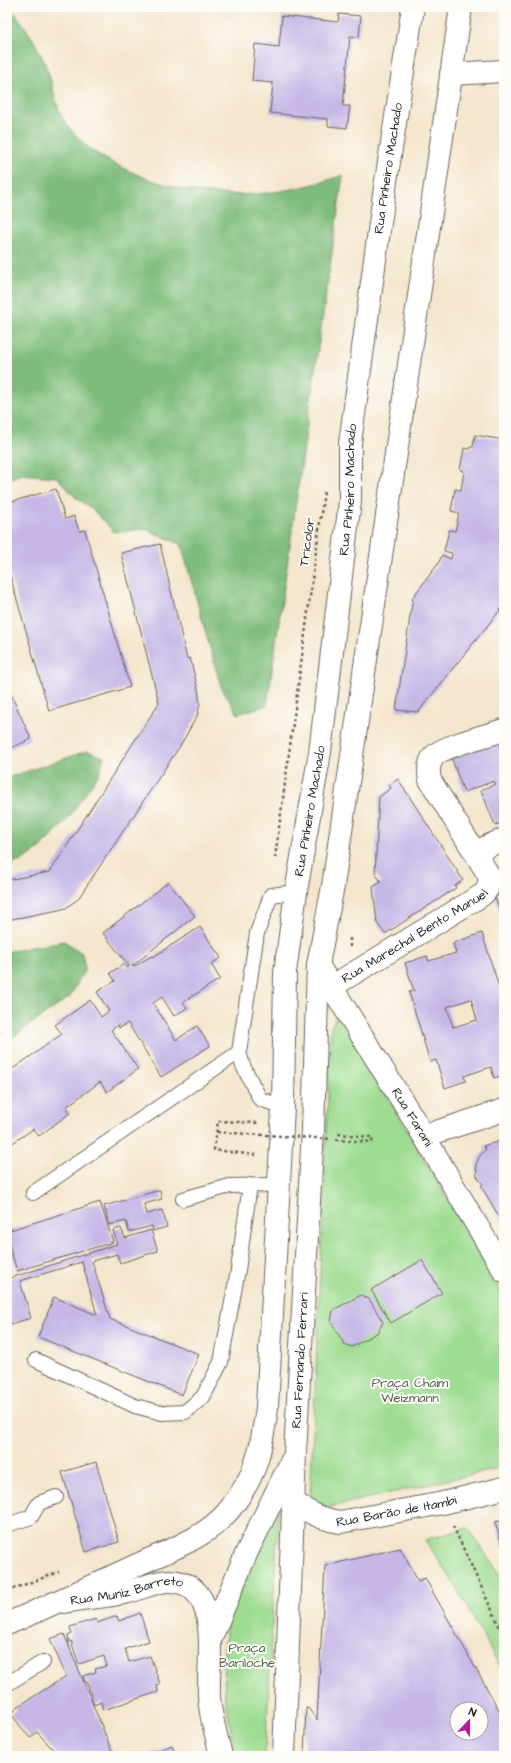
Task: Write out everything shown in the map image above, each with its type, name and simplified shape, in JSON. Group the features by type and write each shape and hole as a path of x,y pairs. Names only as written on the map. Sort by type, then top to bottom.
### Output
{"main road":[{"name":"Rua Pinheiro Machado","path":"283,1107 285,972 296,892 320,752 350,502 350,442 384,194 413,7"},
{"path":"318,965 333,886 461,7"},
{"path":"451,74 504,71"},
{"name":"Rua Marechal Bento Manuel","path":"331,987 487,891 490,879 430,780 428,771 430,762 440,752 504,730"},
{"path":"475,852 504,839"},
{"name":"Rua Farani","path":"318,965 424,1136 504,1271"},
{"name":"Rua Fernando Ferrari","path":"284,1756 295,1453 313,1130 318,965"},
{"path":"57,1603 203,1534 229,1510 245,1488 255,1469 261,1448 267,1408 283,1107"},
{"path":"424,1136 504,1110"},
{"path":"221,1756 211,1718 208,1697 210,1640 246,1554 295,1453"},
{"name":"Rua Barão de Itambi","path":"294,1500 303,1509 314,1515 326,1520 340,1522 443,1503 504,1488"},
{"name":"Rua Muniz Barreto","path":"7,1624 57,1603 127,1592 167,1581 187,1585 200,1596 206,1613 210,1640"}],"lane":[{"path":"283,1107 260,1099 243,1066 239,1052 258,933 271,895 296,892"},
{"path":"33,1193 239,1052"},
{"path":"36,1360 135,1406 162,1413 185,1412 203,1397 221,1362 238,1270 250,1185"},
{"path":"183,1199 230,1186 279,1185"},
{"path":"7,1525 31,1517 39,1503 56,1497"},
{"path":"7,1684 43,1662"}],"path":[{"name":"Tricolor","path":"271,895 324,491"},
{"path":"249,1123 218,1121 214,1150 281,1157"},
{"path":"217,1132 372,1142 372,1137 347,1135"},
{"path":"443,1503 504,1636"}],"green space":[{"path":"7,7 20,19 39,50 48,71 59,110 69,128 83,143 99,155 117,165 145,177 172,186 201,192 229,194 257,194 286,190 314,184 343,175 267,705 238,714 221,687 181,544 145,529 114,532 92,509 75,497 57,477 21,474 7,480"},
{"path":"87,751 104,757 99,774 67,820 38,850 19,862 7,864 7,778"},
{"path":"64,941 82,953 85,969 70,997 7,1041 7,952"},
{"name":"Praça Chaim Weizmann","path":"336,1017 344,1022 504,1296 504,1467 325,1508 313,1503 310,1500 331,1028"},
{"name":"Praça Bariloche","path":"279,1500 265,1756 236,1756 225,1699 224,1649 228,1617"},
{"path":"468,1528 504,1581 504,1674 454,1583 425,1540"}],"building":[{"path":"339,14 361,16 359,37 350,36 343,106 350,106 347,128 328,126 328,119 270,113 273,83 252,81 255,44 279,47 282,16 338,22"},
{"path":"475,435 504,440 504,568 502,568 500,582 504,584 504,605 418,712 396,710 413,597 438,564 442,555 451,559 452,553 444,551 449,530 455,531 459,513 451,511 455,489 461,490 464,471 460,470 464,448 469,449 470,447 473,447"},
{"path":"56,489 65,519 74,516 79,531 85,530 130,687 49,711 7,565 7,503"},
{"path":"160,544 187,659 190,658 198,689 200,704 197,716 180,746 78,899 66,908 7,920 7,880 50,872 159,703 121,553"},
{"path":"9,690 31,739 7,750 7,691"},
{"path":"502,738 504,743 504,822 495,825 481,790 496,784 494,781 464,792 451,757"},
{"path":"398,779 463,880 455,886 456,888 385,934 377,923 373,887 381,882 375,873 379,797 391,788 389,785"},
{"path":"168,882 195,916 132,966 133,967 152,956 153,957 200,927 221,958 211,964 220,979 183,1002 187,1008 174,1016 162,997 153,1003 176,1040 197,1026 210,1046 161,1077 128,1023 119,1028 118,1025 111,1030 138,1069 107,1092 100,1082 66,1107 70,1113 39,1136 33,1129 7,1147 7,1073 62,1034 55,1025 90,1000 101,1017 109,1011 97,992 115,981 110,973 124,964 126,968 129,966 103,933"},
{"path":"504,891 504,923 495,897"},
{"path":"482,933 504,1003 504,1075 494,1078 491,1067 464,1076 466,1081 445,1088 436,1060 430,1062 409,992 414,991 405,963 427,956 429,961 456,953 453,943","holes":["471,999 477,1020 453,1027 447,1007"]},
{"path":"504,1140 504,1225 481,1186 483,1185 477,1176 476,1165 479,1157 486,1149 483,1146"},
{"path":"160,1190 162,1199 144,1204 147,1214 162,1210 167,1227 153,1231 152,1226 129,1232 126,1221 109,1225 104,1206"},
{"path":"100,1202 113,1242 17,1271 7,1238 7,1231"},
{"path":"121,1228 125,1238 151,1230 158,1251 120,1263 117,1254 92,1261 110,1319 199,1354 182,1395 38,1337 54,1297 97,1315 82,1262 20,1281 31,1318 7,1325 7,1279 117,1244 113,1230"},
{"path":"422,1260 442,1293 391,1323 371,1290"},
{"path":"361,1295 369,1299 383,1322 378,1332 352,1347 344,1344 331,1322 333,1310"},
{"path":"96,1462 119,1542 86,1552 62,1472"},
{"path":"504,1520 504,1552 495,1522"},
{"path":"400,1548 418,1581 425,1578 504,1719 504,1756 304,1756 306,1708 308,1708 317,1720 325,1566"},
{"path":"140,1613 149,1641 125,1649 129,1662 150,1656 160,1684 157,1685 158,1692 103,1710 101,1702 94,1705 87,1682 85,1682 83,1676 96,1672 95,1669 107,1666 104,1656 79,1664 71,1641 69,1642 68,1636 72,1634 70,1627 96,1619 97,1623 117,1616 119,1621"},
{"path":"64,1634 114,1756 59,1756 37,1732 30,1738 11,1714 17,1707 66,1676 50,1639"},
{"path":"172,1745 176,1756 145,1756"}]}
